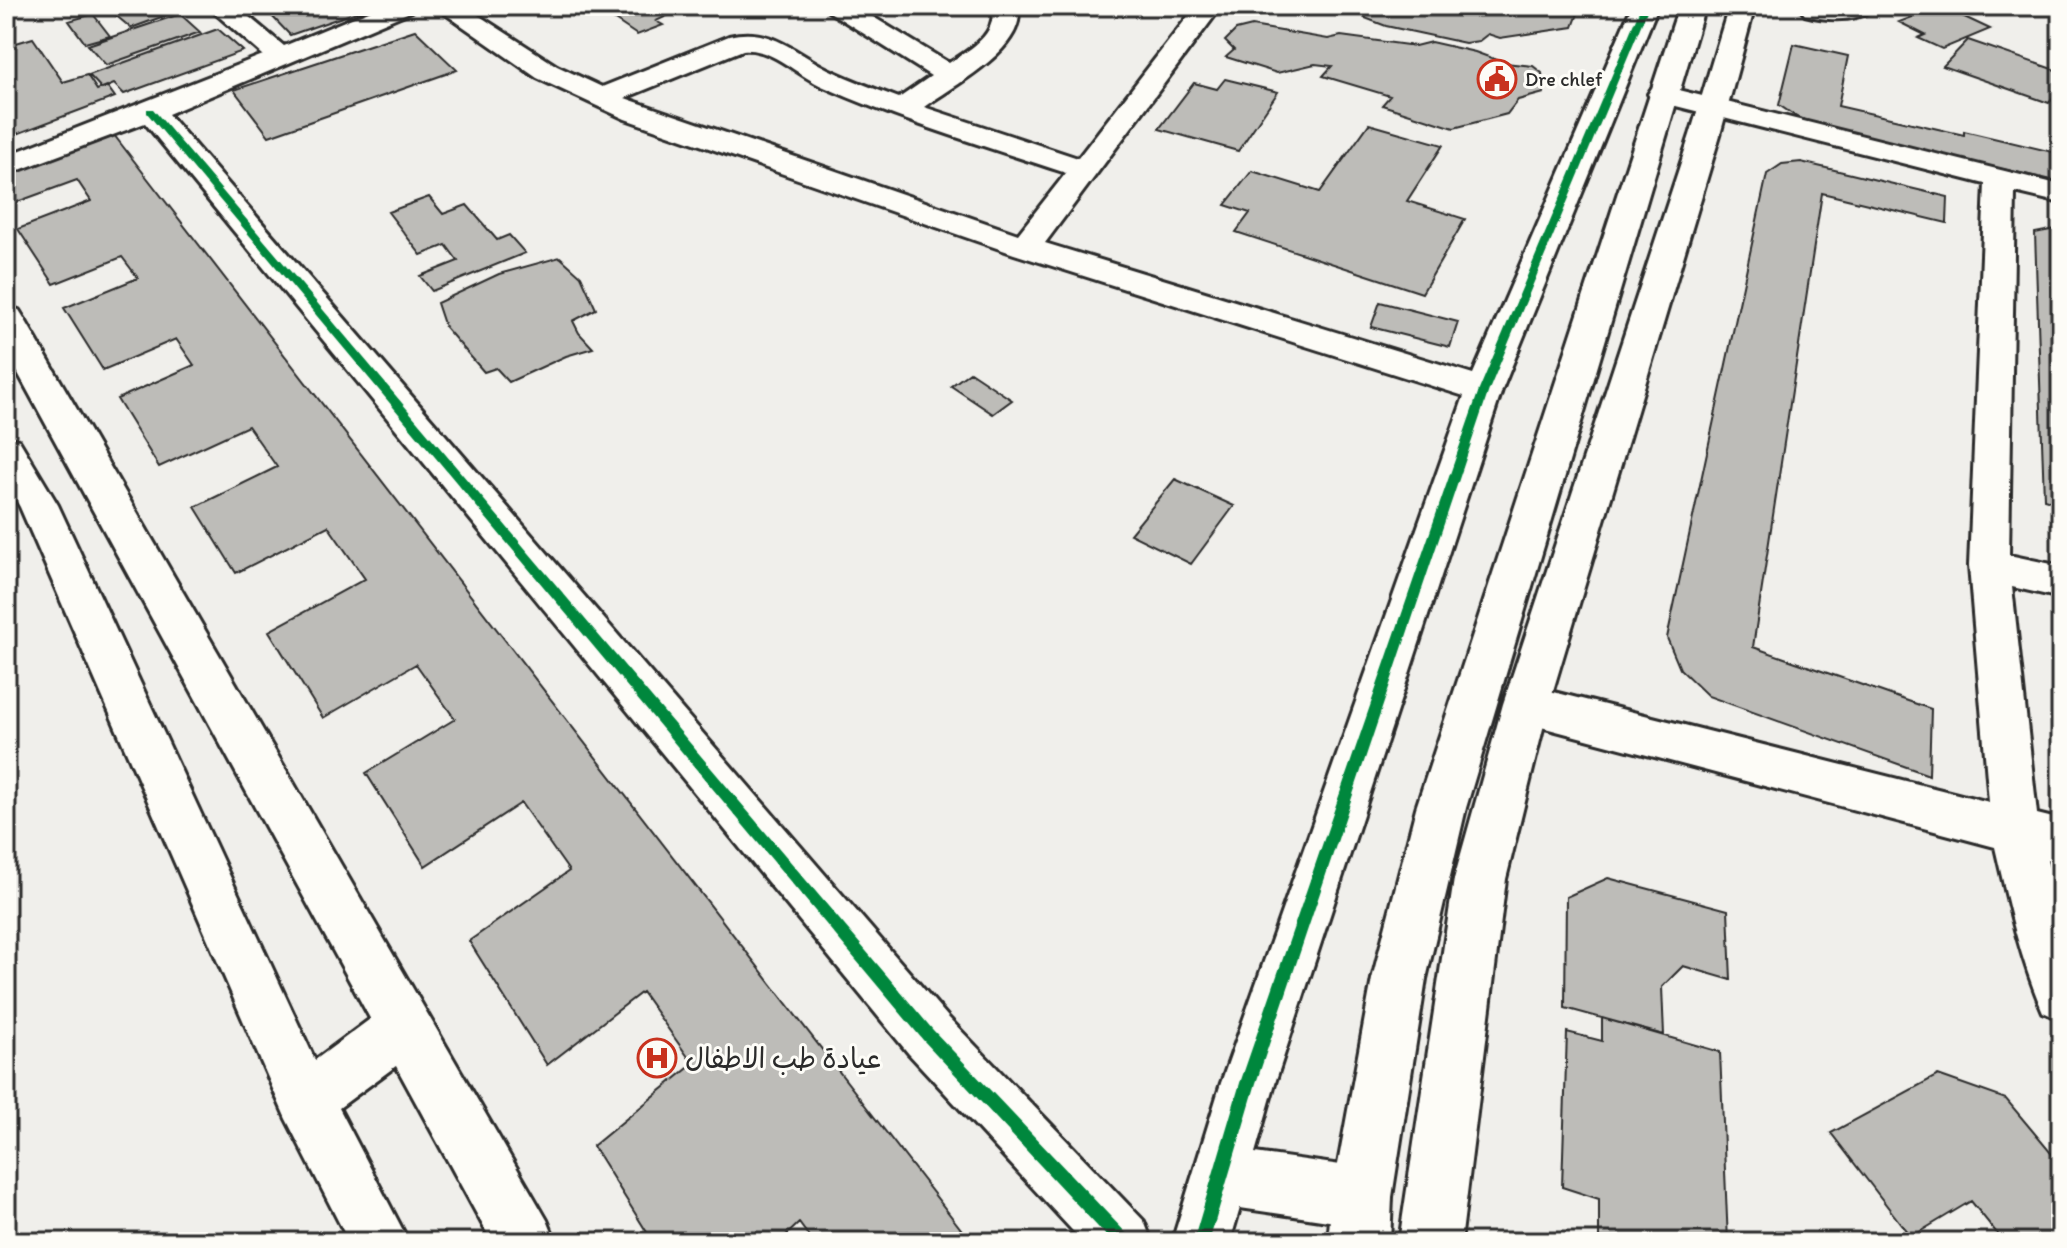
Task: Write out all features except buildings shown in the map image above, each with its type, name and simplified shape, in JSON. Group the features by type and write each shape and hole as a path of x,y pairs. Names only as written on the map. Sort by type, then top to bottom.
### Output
{"main road":[{"path":"1360,1219 1399,979 1441,808 1692,6"},
{"path":"1430,1242 1480,879 1526,704 1742,6"},
{"path":"6,318 525,1242"}],"street":[{"path":"220,6 282,57"},
{"path":"6,166 150,111 403,6"},
{"path":"447,6 547,72 635,113 1025,247 1484,390"},
{"path":"837,6 951,76"},
{"path":"901,110 998,41 1007,15 1005,6"},
{"path":"1025,247 1209,6"},
{"path":"1201,1242 1253,1068 1484,390 1645,6"},
{"path":"1808,7 1841,12 1861,6"},
{"path":"600,98 715,50 753,39 767,41 817,74 901,110 1083,169"},
{"path":"1662,94 2061,194"},
{"path":"150,111 918,1023 1123,1242"},
{"path":"2000,180 1989,566 2015,831 2044,946 2061,994"},
{"path":"6,450 39,505 305,1100 380,1242"},
{"path":"1989,566 2061,582"},
{"path":"1526,704 2061,842"},
{"path":"305,1100 404,1027"},
{"path":"1221,1177 1360,1219"}],"cycle path":[{"path":"1201,1242 1248,1083 1484,390 1645,6"},
{"path":"150,111 928,1035 1123,1242"}],"place":[{"name":"Dre chlef","path":"1497,79"},
{"name":"عيادة طب الاطفال","path":"657,1058"}]}
